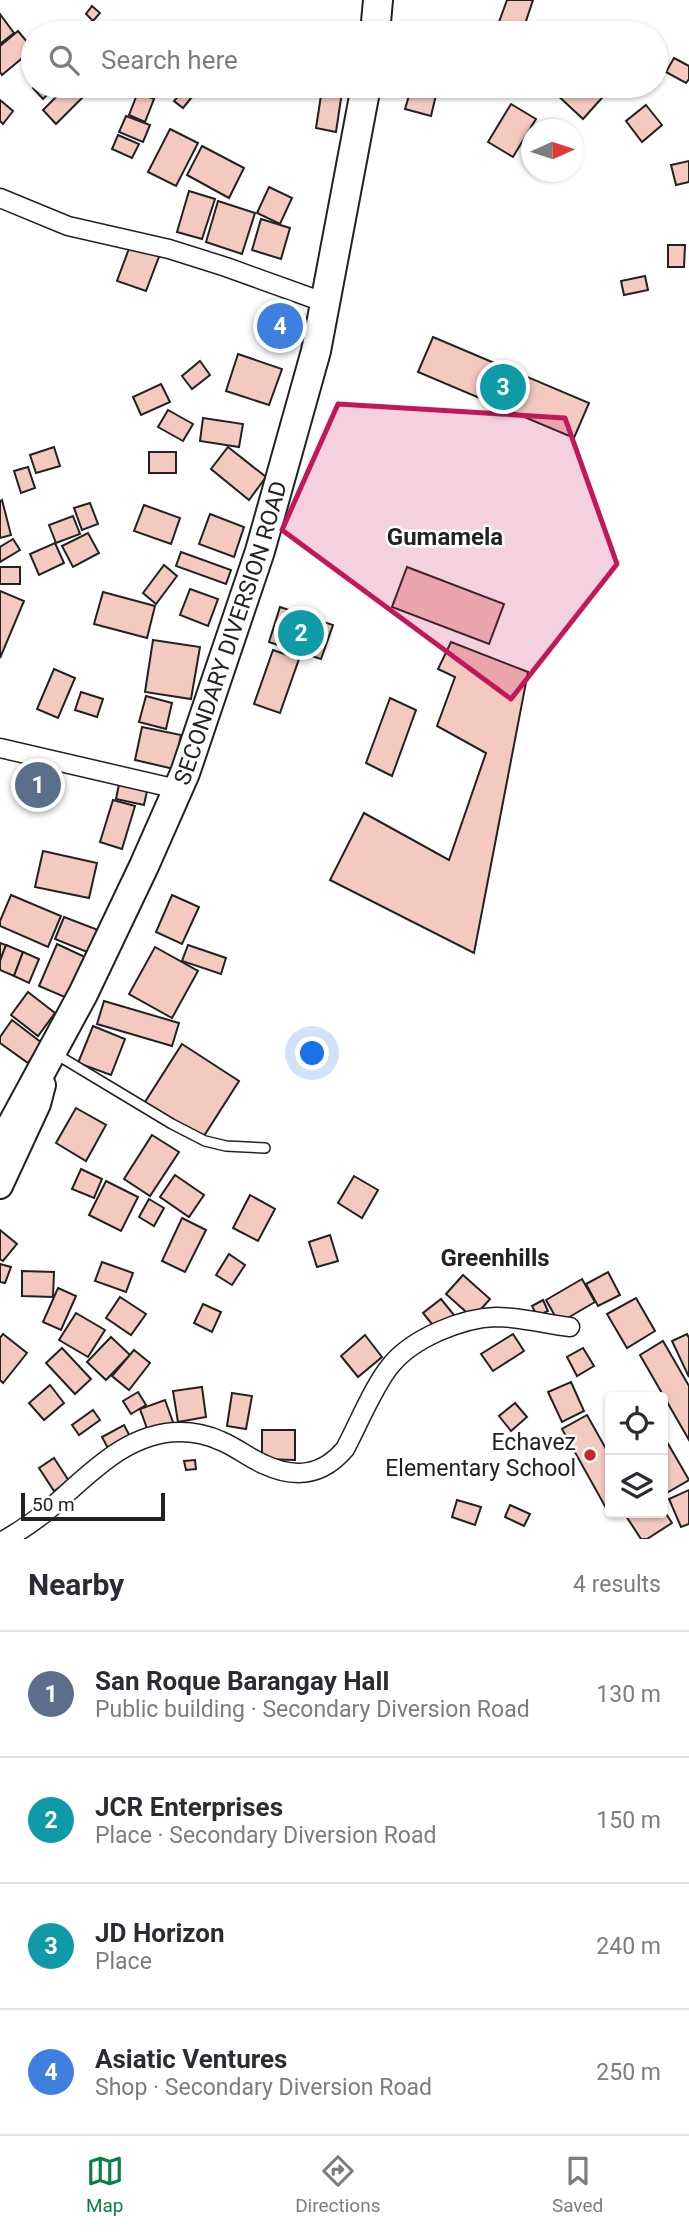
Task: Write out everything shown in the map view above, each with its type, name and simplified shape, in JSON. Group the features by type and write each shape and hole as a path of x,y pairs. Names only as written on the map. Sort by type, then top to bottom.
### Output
{"main road":[{"path":"376,21 378,0"},
{"name":"SECONDARY DIVERSION ROAD","path":"0,1147 50,1058 94,971 185,773 260,551 314,362 364,98"}],"street":[{"path":"0,198 68,226 180,253 326,303"},
{"path":"0,748 177,789"},
{"path":"0,1186 38,1104 50,1058"},
{"path":"6,1539 44,1514 109,1456 162,1433 200,1433 223,1441 264,1465 304,1474 316,1471 337,1458 345,1449 391,1364 433,1333 488,1318 513,1318 570,1327"}],"lane":[{"path":"50,1058 205,1141 226,1146 265,1148"}],"highlighted area":[{"path":"338,404 565,418 617,564 511,699 282,530"}],"building":[{"path":"507,0 533,0 526,21 499,21"},
{"path":"92,6 100,13 93,21 86,14"},
{"path":"0,14 14,33 0,44"},
{"path":"18,31 21,35 21,59 2,75 0,72 0,46"},
{"path":"674,58 689,66 689,79 686,83 668,73"},
{"path":"55,98 82,98 56,124 43,110"},
{"path":"136,98 154,99 145,122 129,115"},
{"path":"177,98 191,98 183,108 174,101"},
{"path":"321,98 341,98 336,132 316,128"},
{"path":"408,98 435,98 431,116 405,109"},
{"path":"560,98 602,98 583,119"},
{"path":"0,100 13,111 3,124 0,121"},
{"path":"511,104 536,119 521,119 521,144 513,157 488,142"},
{"path":"646,105 662,125 642,142 626,121"},
{"path":"126,116 150,125 143,142 119,132"},
{"path":"170,129 198,143 176,186 148,172"},
{"path":"118,135 139,144 132,158 112,149"},
{"path":"202,146 244,168 229,198 187,175"},
{"path":"689,161 689,182 676,185 671,165"},
{"path":"269,187 292,198 280,224 257,213"},
{"path":"189,191 215,199 202,239 177,232"},
{"path":"218,201 255,213 242,254 206,242"},
{"path":"261,219 290,228 281,259 252,250"},
{"path":"131,243 160,254 146,291 117,281"},
{"path":"668,245 685,245 684,267 668,267"},
{"path":"645,276 648,290 624,295 621,281"},
{"path":"274,309 288,315 277,347 262,342"},
{"path":"433,337 589,403 574,438 418,372"},
{"path":"238,354 282,369 269,405 226,391"},
{"path":"200,361 210,375 192,389 182,376"},
{"path":"161,384 170,402 141,415 133,397"},
{"path":"168,410 193,424 183,441 158,427"},
{"path":"203,418 243,424 239,447 200,441"},
{"path":"54,447 60,466 36,473 30,455"},
{"path":"228,447 266,477 249,500 211,469"},
{"path":"149,452 176,452 176,473 149,473"},
{"path":"28,467 35,488 21,493 14,471"},
{"path":"2,500 11,535 0,538 0,501"},
{"path":"90,503 98,524 82,530 74,508"},
{"path":"144,505 180,518 171,544 134,531"},
{"path":"210,514 244,527 234,557 199,544"},
{"path":"73,516 80,534 56,543 49,525"},
{"path":"88,533 99,553 73,567 62,546"},
{"path":"13,539 20,550 0,562 0,547"},
{"path":"55,543 64,563 39,575 30,554"},
{"path":"181,552 231,570 226,584 176,566"},
{"path":"164,565 177,576 156,604 143,593"},
{"path":"0,567 20,567 20,584 0,584"},
{"path":"407,567 504,604 489,644 392,607"},
{"path":"190,589 218,599 208,626 180,615"},
{"path":"0,591 24,601 0,658"},
{"path":"103,592 155,606 147,638 94,624"},
{"path":"280,607 333,625 321,659 269,642"},
{"path":"153,640 200,647 191,699 145,692"},
{"path":"451,642 528,672 474,953 330,880 364,813 449,860 486,753 437,726 455,677 438,669"},
{"path":"273,650 299,659 280,713 254,704"},
{"path":"54,669 75,678 58,718 37,709"},
{"path":"81,692 103,699 97,717 75,710"},
{"path":"146,696 172,703 166,729 139,722"},
{"path":"390,698 416,710 392,776 366,763"},
{"path":"142,727 181,735 174,769 135,760"},
{"path":"28,761 58,769 49,808 18,801"},
{"path":"119,784 147,791 144,805 116,799"},
{"path":"113,800 135,806 122,849 100,842"},
{"path":"43,851 97,863 89,898 35,887"},
{"path":"11,895 61,916 48,947 0,926"},
{"path":"172,895 199,907 182,944 156,932"},
{"path":"64,917 106,933 97,956 55,939"},
{"path":"0,943 6,945 0,961"},
{"path":"57,944 85,957 67,998 39,986"},
{"path":"6,945 23,952 14,976 0,970 0,961"},
{"path":"188,945 226,958 221,974 182,961"},
{"path":"155,947 198,971 172,1018 129,994"},
{"path":"23,952 39,959 29,983 14,976"},
{"path":"28,992 55,1013 38,1036 11,1015"},
{"path":"104,1001 179,1023 172,1046 97,1024"},
{"path":"12,1020 42,1043 28,1063 0,1043 0,1037"},
{"path":"93,1026 125,1039 111,1075 78,1063"},
{"path":"182,1044 239,1081 202,1139 145,1102"},
{"path":"76,1108 106,1125 86,1161 56,1143"},
{"path":"152,1135 179,1152 150,1196 124,1179"},
{"path":"81,1169 102,1179 94,1198 72,1189"},
{"path":"175,1175 204,1195 189,1217 160,1197"},
{"path":"354,1176 378,1190 362,1218 338,1203"},
{"path":"106,1181 138,1197 121,1231 89,1215"},
{"path":"250,1195 275,1209 258,1241 233,1228"},
{"path":"149,1199 164,1208 154,1226 139,1217"},
{"path":"182,1218 206,1230 185,1272 162,1261"},
{"path":"0,1230 17,1244 3,1261 0,1259"},
{"path":"330,1235 338,1261 317,1267 309,1242"},
{"path":"229,1254 245,1265 232,1285 216,1275"},
{"path":"102,1262 133,1273 126,1292 95,1281"},
{"path":"0,1264 11,1267 5,1283 0,1282"},
{"path":"22,1271 54,1272 53,1297 22,1296"},
{"path":"608,1272 620,1295 598,1306 586,1284"},
{"path":"463,1275 490,1299 473,1318 446,1294"},
{"path":"582,1279 595,1302 559,1323 546,1300"},
{"path":"58,1288 76,1296 61,1330 43,1322"},
{"path":"120,1297 146,1314 131,1335 106,1318"},
{"path":"636,1298 655,1331 627,1348 607,1314"},
{"path":"441,1299 454,1315 436,1329 423,1313"},
{"path":"543,1300 548,1311 537,1316 532,1306"},
{"path":"203,1304 221,1312 212,1332 194,1323"},
{"path":"76,1313 105,1330 88,1357 59,1340"},
{"path":"3,1334 27,1353 3,1383 0,1380 0,1338"},
{"path":"513,1334 524,1351 493,1371 481,1354"},
{"path":"687,1334 689,1338 689,1377 672,1341"},
{"path":"365,1335 382,1357 358,1377 341,1356"},
{"path":"111,1337 130,1355 106,1380 87,1362"},
{"path":"663,1341 689,1386 689,1440 668,1404 668,1392 661,1392 640,1355"},
{"path":"62,1348 91,1379 75,1394 46,1363"},
{"path":"583,1348 594,1366 577,1376 567,1357"},
{"path":"134,1350 150,1363 129,1390 112,1376"},
{"path":"571,1382 584,1411 562,1422 548,1392"},
{"path":"50,1385 64,1403 44,1420 29,1403"},
{"path":"202,1387 206,1417 178,1422 173,1391"},
{"path":"138,1392 146,1405 131,1414 123,1401"},
{"path":"232,1393 252,1396 246,1429 227,1426"},
{"path":"165,1400 174,1425 149,1434 140,1409"},
{"path":"515,1403 527,1417 511,1431 499,1416"},
{"path":"93,1410 100,1420 79,1435 72,1425"},
{"path":"587,1415 605,1447 605,1506 562,1429"},
{"path":"124,1425 132,1440 110,1452 102,1437"},
{"path":"262,1430 295,1430 295,1460 262,1459"},
{"path":"668,1444 689,1480 668,1492"},
{"path":"54,1458 69,1481 54,1491 39,1468"},
{"path":"195,1460 196,1469 186,1470 184,1461"},
{"path":"689,1490 689,1524 681,1527 669,1499"},
{"path":"457,1500 481,1507 475,1525 452,1517"},
{"path":"510,1505 530,1514 524,1526 505,1517"},
{"path":"668,1517 672,1523 647,1539 641,1539 627,1518"}],"place":[{"name":"Asiatic Ventures","path":"280,326"},
{"name":"JD Horizon","path":"503,387"},
{"name":"JCR Enterprises","path":"301,633"},
{"name":"San Roque Barangay Hall","path":"38,785"},
{"name":"Echavez Elementary School","path":"590,1455"}],"district":[{"name":"Gumamela","path":"445,537"},
{"name":"Greenhills","path":"495,1258"}]}
